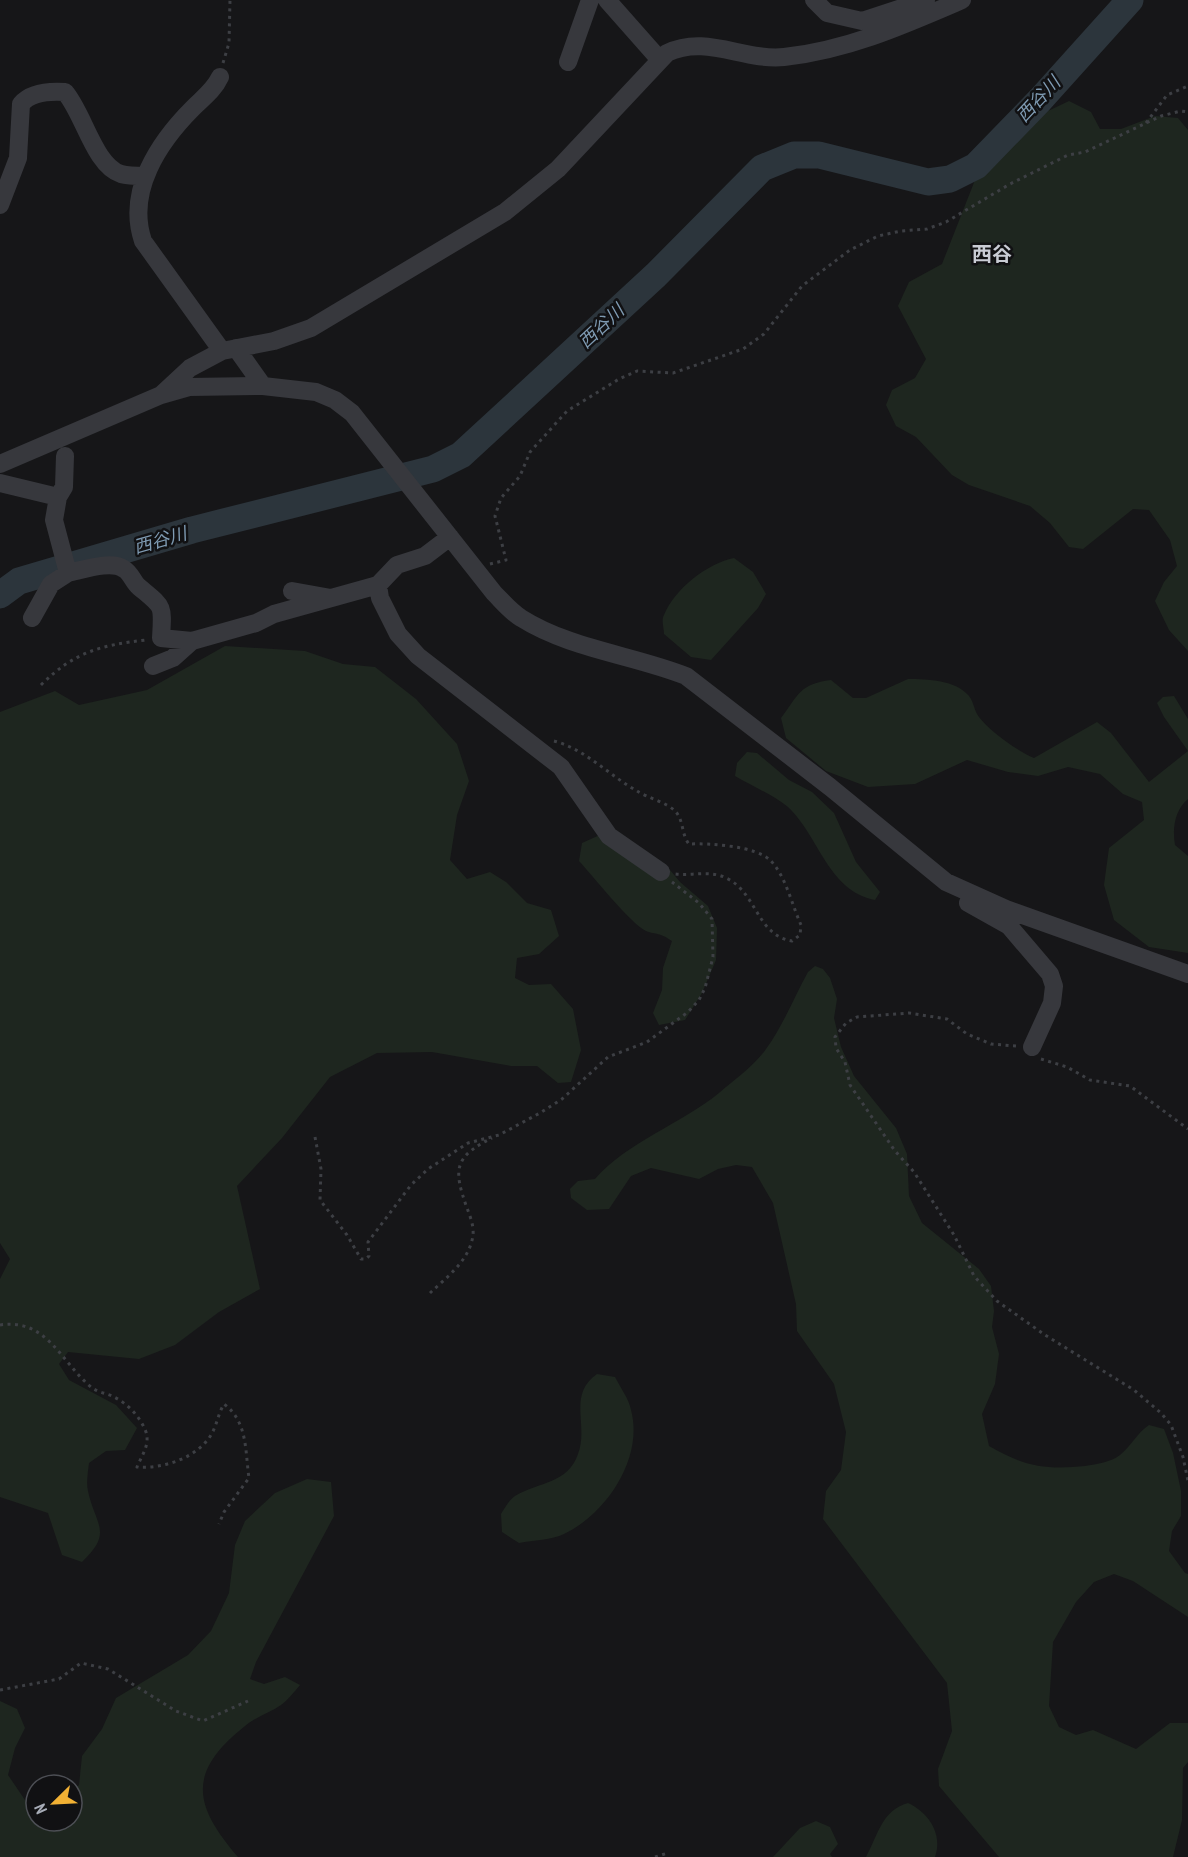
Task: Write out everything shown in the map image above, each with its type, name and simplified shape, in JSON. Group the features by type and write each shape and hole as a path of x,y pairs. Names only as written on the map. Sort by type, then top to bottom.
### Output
{"street":[{"path":"568,62 591,0"},
{"path":"607,0 660,60"},
{"path":"814,0 828,13 862,21 926,0"},
{"path":"160,395 190,368 229,349 274,341 311,328 505,212 558,169 660,60 681,46 699,44 760,57 822,50 891,31 961,0"},
{"path":"220,77 215,87 168,136 145,177 141,188 138,226 143,241 229,349 263,386"},
{"path":"0,205 18,158 21,104 25,99 51,91 65,92 76,105 103,163 121,174 145,177"},
{"path":"0,464 160,395 189,387 263,386 316,392 335,400 352,413 494,593 519,618 550,633 658,665 686,676 803,765 946,882 1016,913 1188,974"},
{"path":"65,456 63,487 58,497 54,520 66,567"},
{"path":"0,483 58,497"},
{"path":"32,618 51,584 66,567 113,566 126,570 138,586 159,603 162,612 161,638 192,641 378,585 397,565 425,556 450,537"},
{"path":"378,585 380,598 398,634 418,656 561,767 609,836 661,872"},
{"path":"292,591 331,598"},
{"path":"153,666 173,658 192,641"},
{"path":"946,882 954,896 1009,926 1050,974 1054,986 1052,1003 1032,1047"}],"path":[{"path":"220,77 229,43 230,0"},
{"path":"1146,124 1167,95 1188,86"},
{"path":"474,568 506,560 495,516 501,498 520,476 530,452 567,411 619,379 637,371 673,373 708,363 743,349 764,334 802,286 850,250 878,236 927,229 946,222 1010,184 1068,155 1085,152 1171,113 1188,112"},
{"path":"41,685 57,669 79,655 107,645 161,638"},
{"path":"547,739 564,744 581,753 614,777 674,810 684,826 684,837 689,844 721,846 760,853 779,873 801,926 800,935 792,941 781,939 767,930 740,885 724,876 661,872"},
{"path":"430,1293 461,1263 474,1233 458,1174 462,1158 471,1149 562,1099 608,1057 647,1042 688,1012 699,999 705,988 713,957 712,919 699,903 661,872"},
{"path":"1188,1129 1130,1086 1090,1080 1067,1067 1040,1058 1032,1047 991,1044 967,1034 947,1019 909,1013 857,1017 846,1023 835,1037 836,1048 845,1062 850,1085 870,1112 879,1129 914,1172 954,1235 974,1276 997,1301 1045,1335 1134,1390 1161,1413 1171,1425 1184,1457 1188,1480"},
{"path":"315,1137 321,1170 320,1200 347,1235 356,1253 361,1259 366,1259 369,1256 368,1242 411,1185 428,1169 468,1143 499,1135"},
{"path":"0,1325 16,1323 34,1329 50,1341 93,1389 114,1396 133,1410 147,1436 145,1452 137,1467 184,1459 200,1448 212,1433 224,1404 232,1410 245,1437 249,1478 224,1512 219,1524"},
{"path":"0,1690 59,1679 81,1663 108,1669 176,1711 203,1721 248,1701"},
{"path":"655,1857 668,1853"}],"shaded area":[{"path":"1069,101 1091,112 1100,129 1121,129 1155,116 1178,118 1188,130 1188,651 1169,630 1155,601 1164,582 1177,566 1170,540 1149,510 1133,509 1083,549 1069,547 1050,523 1030,506 969,485 952,475 916,437 896,426 886,405 892,390 915,378 926,359 898,306 909,282 942,264 975,180 1048,111"},
{"path":"734,558 753,572 766,594 758,608 711,660 691,657 664,634 663,617 676,596 693,579 713,566"},
{"path":"225,646 305,651 343,664 375,667 416,699 457,744 469,781 457,815 450,860 467,879 490,872 506,882 527,903 551,910 559,936 539,954 517,958 515,978 529,985 551,984 573,1009 581,1050 571,1082 558,1083 537,1066 511,1066 432,1052 377,1053 330,1077 282,1138 237,1186 260,1289 219,1312 175,1345 139,1359 68,1352 59,1364 69,1380 116,1405 137,1428 125,1450 106,1451 89,1463 87,1488 98,1520 100,1535 92,1552 82,1562 62,1555 48,1513 0,1497 0,1279 10,1259 0,1243 0,712 55,691 79,705 147,690"},
{"path":"908,679 924,679 957,687 971,698 977,715 990,729 1012,746 1034,758 1097,722 1111,733 1149,782 1188,751 1188,799 1177,814 1174,832 1175,845 1188,856 1188,953 1149,947 1114,920 1104,885 1109,848 1144,820 1142,802 1123,794 1100,774 1068,767 1038,776 1008,772 967,760 915,784 868,787 826,771 786,738 781,718 806,687 831,680 853,698 866,698"},
{"path":"1174,696 1188,719 1188,751 1157,703 1163,697"},
{"path":"747,752 757,753 789,780 812,792 834,813 856,862 880,892 875,900 859,895 846,886 788,807 735,776 737,763"},
{"path":"602,834 665,864 680,882 708,906 717,928 716,960 702,993 685,1020 659,1025 653,1013 662,990 663,968 672,941 640,927 579,861 582,843"},
{"path":"815,966 823,969 830,978 837,999 834,1018 841,1047 854,1076 896,1128 907,1154 909,1196 922,1223 979,1269 991,1286 994,1311 992,1327 999,1354 995,1384 982,1414 989,1446 1013,1458 1035,1465 1085,1466 1116,1457 1149,1425 1164,1429 1173,1453 1181,1491 1181,1516 1172,1531 1169,1551 1188,1574 1188,1617 1133,1581 1114,1574 1094,1582 1076,1602 1053,1642 1049,1706 1059,1727 1076,1735 1093,1730 1136,1749 1170,1723 1188,1723 1188,1762 1183,1768 1182,1820 1173,1857 999,1857 939,1786 938,1769 952,1731 947,1683 823,1519 826,1491 841,1470 846,1432 834,1384 797,1331 796,1304 773,1203 752,1167 736,1165 718,1169 699,1179 651,1168 631,1176 609,1209 587,1210 571,1198 570,1189 578,1181 595,1179 623,1154 704,1104 750,1067 772,1040 808,972"},
{"path":"597,1374 615,1377 630,1406 634,1428 627,1465 607,1499 579,1525 559,1536 519,1543 502,1532 501,1514 515,1496 560,1477 573,1464 581,1443 580,1411 583,1391 588,1382"},
{"path":"307,1479 331,1482 334,1516 256,1662 250,1679 264,1684 285,1677 300,1685 284,1703 249,1723 226,1743 205,1774 203,1789 205,1805 212,1821 238,1857 0,1857 0,1701 17,1709 25,1728 15,1748 8,1775 24,1799 24,1833 84,1833 84,1773 80,1773 82,1756 102,1729 116,1698 188,1655 211,1631 229,1593 235,1545 245,1521 275,1493"},
{"path":"908,1803 928,1818 936,1832 935,1857 866,1857 886,1817 899,1806"},
{"path":"816,1821 830,1827 838,1844 830,1854 832,1857 773,1857 800,1828"}],"waterway":[{"name":"西谷川","path":"0,595 19,581 192,530 433,469 461,455 656,275 762,168 794,155 819,155 928,182 950,179 976,166 1040,100 1130,0"}],"district":[{"name":"西谷","path":"992,254"}]}
